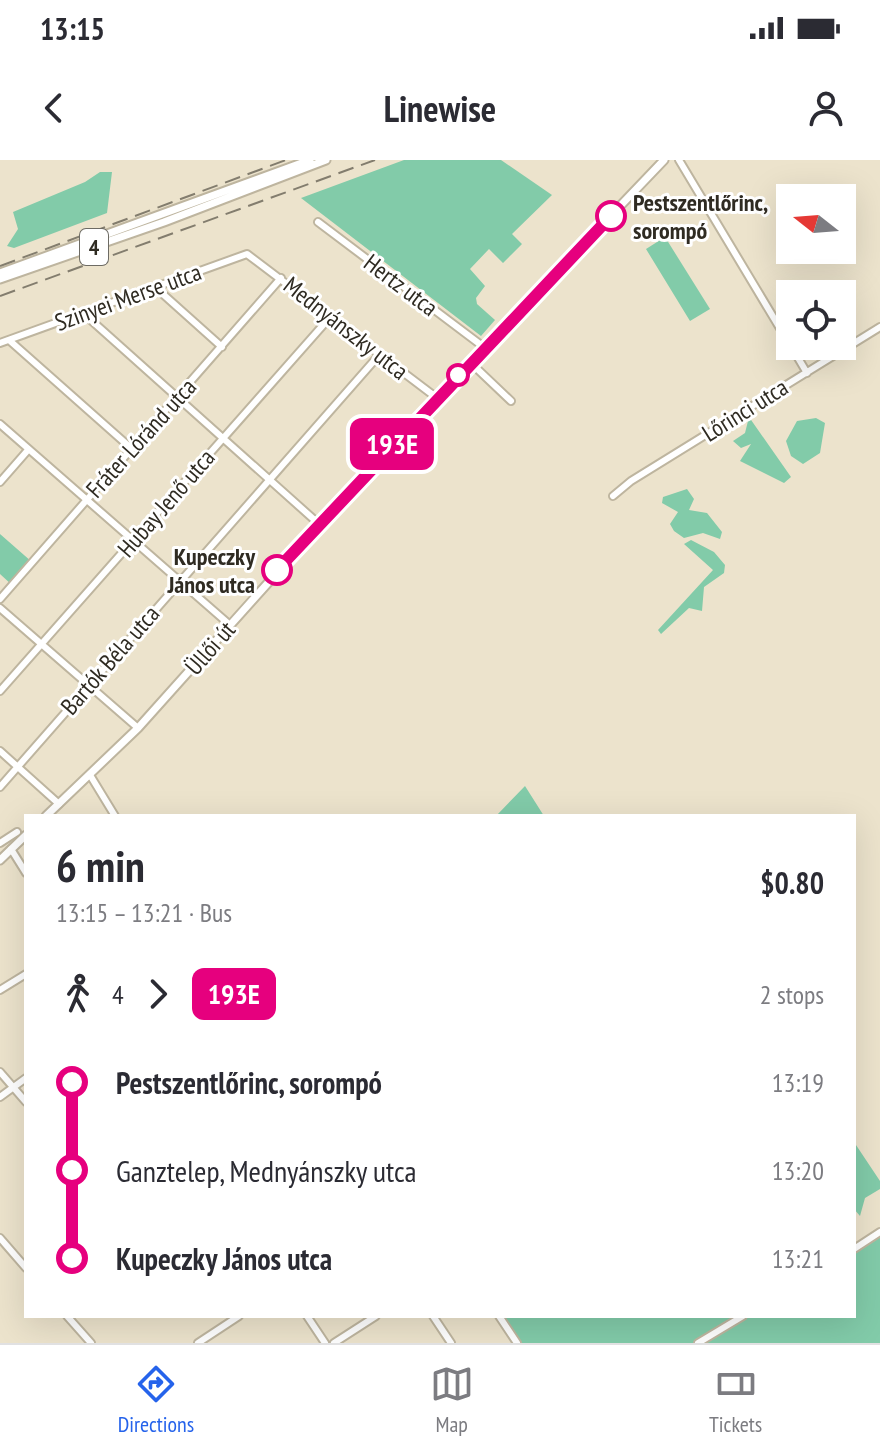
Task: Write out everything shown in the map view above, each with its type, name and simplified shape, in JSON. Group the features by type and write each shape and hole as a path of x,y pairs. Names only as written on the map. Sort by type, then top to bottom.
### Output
{"main road":[{"name":"4","path":"0,276 310,160"},
{"name":"4","path":"0,276 147,228 326,160"},
{"name":"Üllői út","path":"48,814 138,728 319,524 664,160"},
{"path":"0,860 24,837"}],"street":[{"path":"679,160 776,322"},
{"name":"Hertz utca","path":"318,222 485,348"},
{"name":"Szinyei Merse utca","path":"0,343 243,255 256,258"},
{"name":"Mednyánszky utca","path":"256,258 437,398"},
{"name":"Fráter Lóránd utca","path":"0,599 281,278"},
{"path":"155,287 222,347"},
{"path":"83,313 319,524"},
{"name":"Hubay Jenő utca","path":"0,691 332,315"},
{"name":"Lőrinci utca","path":"613,496 631,481 880,327"},
{"path":"9,340 132,449"},
{"name":"Bartók Béla utca","path":"0,787 380,354"},
{"path":"799,360 807,373"},
{"path":"471,363 511,401"},
{"path":"0,424 230,625"},
{"path":"0,482 28,450"},
{"path":"0,608 138,728"},
{"path":"0,751 59,804"},
{"path":"90,775 114,814"},
{"path":"0,843 17,832"},
{"path":"11,849 24,870"},
{"path":"0,990 24,975"},
{"path":"0,1072 24,1100"},
{"path":"0,1097 24,1079"},
{"path":"856,1248 880,1232"},
{"path":"0,1238 24,1266"},
{"path":"69,1318 91,1343"},
{"path":"198,1343 236,1318"},
{"path":"308,1318 325,1343"},
{"path":"334,1343 373,1318"},
{"path":"434,1318 451,1343"},
{"path":"500,1318 517,1343"},
{"path":"698,1343 740,1318"}],"green space":[{"path":"404,160 501,160 552,195 512,234 522,244 503,263 489,249 470,269 485,286 476,298 477,304 495,320 481,336 301,198"},
{"path":"100,172 112,172 107,213 14,248 7,246 18,229 13,212 85,182"},
{"path":"665,237 710,309 690,321 646,249"},
{"path":"749,417 791,477 784,483 740,461 751,444 741,448 733,441 745,433"},
{"path":"816,418 825,423 820,453 803,464 791,456 786,441 797,421"},
{"path":"687,489 694,499 689,510 707,513 722,532 720,539 703,533 684,538 674,531 670,524 678,512 662,503 663,497"},
{"path":"0,534 32,562 12,585 0,574"},
{"path":"691,540 714,552 725,565 724,573 704,587 702,611 689,608 661,634 658,630 713,570 684,544"},
{"path":"525,786 543,814 498,814"},
{"path":"856,1145 880,1181 880,1189 865,1198 860,1216 856,1211"},
{"path":"880,1234 880,1343 520,1343 505,1318 856,1318 856,1249"}],"railway":[{"path":"0,266 286,160"},
{"path":"0,296 375,160"}],"bus line":[{"name":"193E","path":"277,570 415,420 611,216"}],"place":[{"name":"Pestszentlőrinc, sorompó","path":"611,216"},
{"name":"Kupeczky János utca","path":"277,570"}]}
